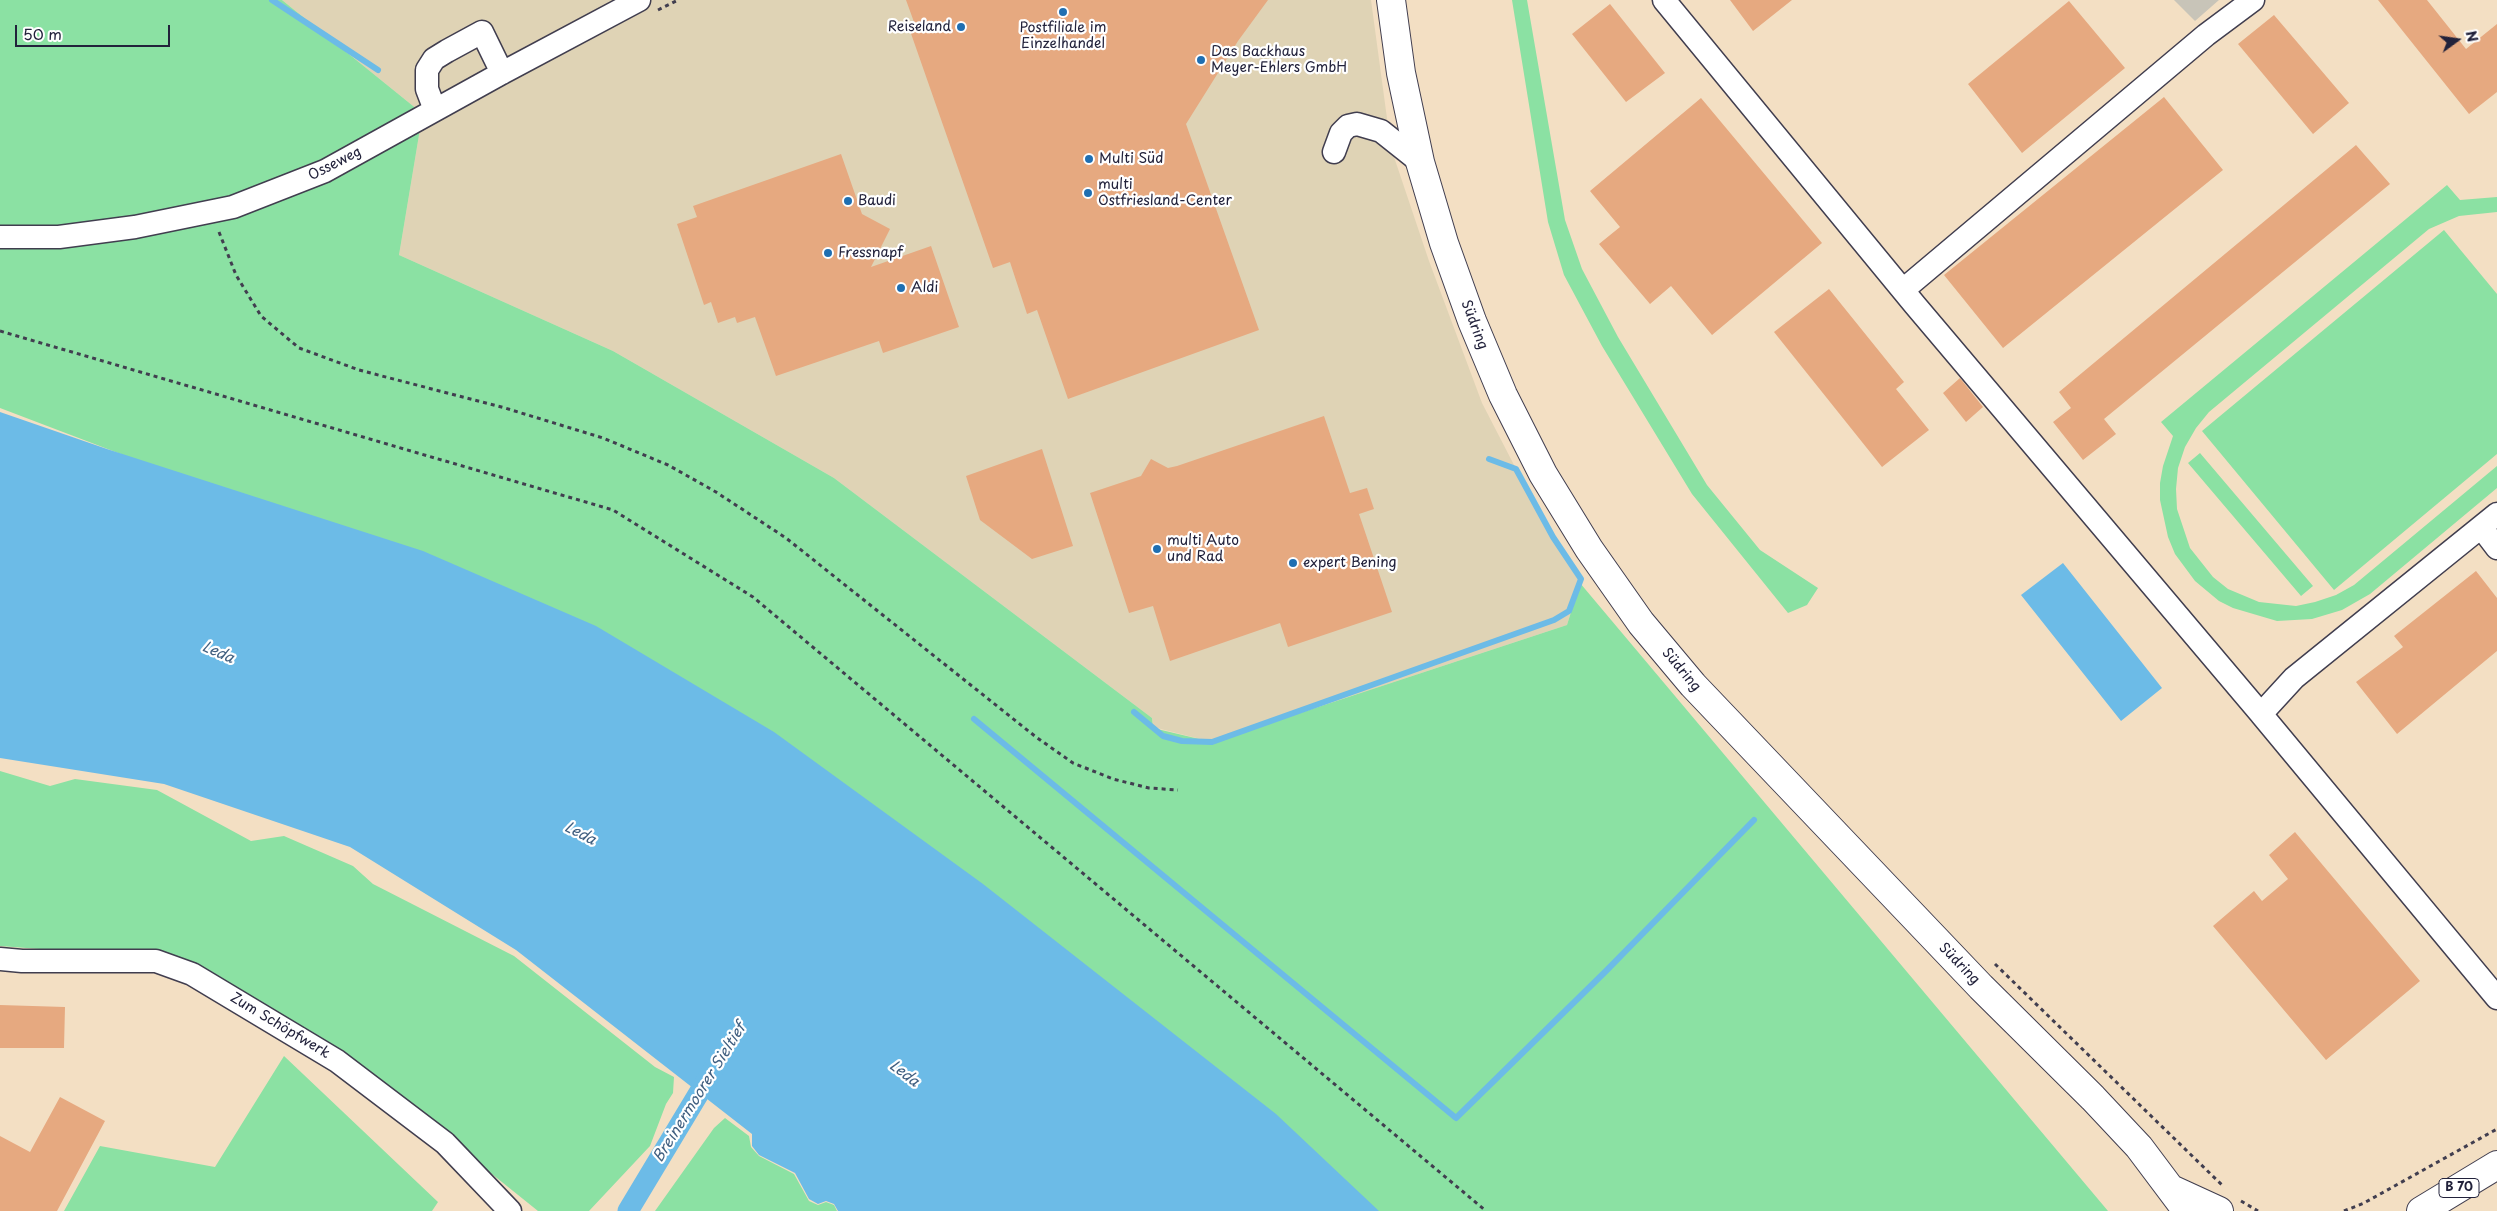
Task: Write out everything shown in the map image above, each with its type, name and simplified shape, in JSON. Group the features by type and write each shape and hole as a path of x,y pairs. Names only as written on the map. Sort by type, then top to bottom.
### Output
{"main road":[{"name":"Südring","path":"1391,0 1401,73 1420,162 1444,243 1472,321 1503,395 1543,474 1589,549 1641,623 1693,685 1981,987 2093,1098 2139,1147 2187,1211"},
{"name":"B 70","path":"2421,1211 2497,1164"},
{"path":"2170,1188 2229,1201"}],"street":[{"name":"Osseweg","path":"0,236 59,237 135,227 233,207 325,172 502,73 639,0"},
{"path":"1664,0 1903,290 2261,714 2497,998"},
{"path":"1903,290 2206,35 2253,0"},
{"path":"435,110 427,89 426,70 434,59 447,51 482,32 502,73"},
{"path":"1334,152 1341,133 1348,126 1357,124 1380,131 1420,162"},
{"path":"2261,714 2294,678 2489,521 2497,548"},
{"name":"Zum Schöpfwerk","path":"0,959 22,962 156,961 192,974 337,1061 445,1143 510,1211"}],"path":[{"path":"206,213 223,239 236,275 261,316 299,348 359,370 505,408 603,438 668,465 716,492 786,538 1036,737 1072,763 1113,780 1149,788 1178,790"},
{"path":"0,331 612,510 753,597 1486,1211"},
{"path":"1989,958 2229,1201 2258,1211"},
{"path":"2344,1211 2364,1203 2497,1129"}],"shaded area":[{"path":"282,0 1371,0 1391,148 1429,261 1482,403 1529,494 1580,583 1567,625 1212,742 1153,727 1152,718 834,478 613,351 399,255 421,123 418,110"},
{"path":"2174,0 2219,0 2195,21"}],"green space":[{"path":"0,0 282,0 418,110 421,123 399,255 613,351 834,478 1152,718 1153,728 1212,742 1567,625 1580,583 2108,1211 1373,1211 567,624 0,408"},
{"path":"1512,0 1527,0 1565,220 1582,269 1618,337 1707,485 1760,550 1818,588 1807,605 1788,613 1692,494 1602,346 1564,275 1548,222"},
{"path":"2447,185 2460,200 2497,197 2497,212 2459,216 2429,229 2209,412 2196,428 2185,447 2178,468 2177,509 2190,548 2213,577 2228,589 2259,602 2296,606 2336,595 2354,585 2497,466 2497,488 2370,594 2342,610 2312,619 2277,621 2233,608 2219,601 2195,581 2175,554 2168,537 2160,500 2160,483 2163,466 2173,436 2161,422"},
{"path":"2444,230 2497,294 2497,454 2334,590 2202,431"},
{"path":"2200,453 2313,586 2301,596 2188,463"},
{"path":"0,771 50,786 75,779 157,790 251,841 284,836 353,866 373,884 514,956 655,1067 674,1077 673,1093 666,1104 650,1146 589,1211 538,1211 467,1154 171,959 0,946"},
{"path":"284,1056 438,1202 432,1211 64,1211 100,1146 215,1167"},
{"path":"725,1118 749,1136 751,1147 759,1156 794,1174 809,1201 818,1205 826,1202 834,1205 837,1211 655,1211 714,1128"}],"water":[{"name":"Leda","path":"0,412 107,449 423,551 596,626 774,732 983,884 1276,1114 1379,1211 838,1211 834,1204 826,1201 818,1204 809,1199 795,1173 759,1155 752,1146 752,1134 516,950 350,847 164,784 0,758"},
{"path":"2063,563 2162,688 2121,721 2021,595"}],"building":[{"name":"multi Ostfriesland-Center","path":"906,0 1268,0 1238,41 1186,124 1259,330 1068,399 1037,310 1027,314 1010,262 993,268 908,25 914,22"},
{"path":"1730,0 1792,0 1753,31"},
{"path":"2378,0 2427,0 2466,49 2497,24 2497,92 2469,114"},
{"path":"2069,1 2125,68 2022,153 1968,84"},
{"path":"1610,4 1665,73 1626,102 1572,34"},
{"path":"2274,15 2349,103 2313,134 2238,44"},
{"path":"2164,97 2223,170 2003,348 1944,275"},
{"path":"1701,98 1822,243 1712,335 1671,286 1650,304 1599,244 1620,227 1590,191"},
{"path":"2356,145 2390,184 2104,419 2116,434 2083,460 2053,422 2071,408 2059,392"},
{"path":"841,154 862,214 890,229 871,267 931,246 959,327 883,353 879,341 776,376 755,317 737,323 735,317 718,323 711,302 704,305 677,224 697,217 693,206"},
{"path":"1829,289 1904,382 1896,389 1929,430 1882,467 1774,332"},
{"path":"1960,378 1983,407 1966,422 1943,393"},
{"name":"expert Bening","path":"1324,416 1350,493 1367,488 1374,509 1359,514 1392,612 1288,647 1280,623 1170,661 1153,606 1129,613 1090,493 1141,476 1151,459 1168,468 1177,466"},
{"path":"1042,449 1073,546 1032,559 980,520 966,476"},
{"path":"2476,571 2497,598 2497,651 2397,734 2356,682 2403,647 2394,636"},
{"path":"2295,832 2420,981 2326,1060 2213,926 2254,891 2262,901 2288,879 2269,855"},
{"path":"0,1005 65,1007 64,1048 0,1048"},
{"path":"60,1097 105,1121 57,1211 0,1211 0,1136 30,1152"}],"waterway":[{"path":"272,0 378,70"},
{"path":"1134,712 1163,736 1182,741 1212,742 1554,620 1569,611 1581,579 1553,537 1516,469 1489,459"},
{"path":"974,719 1456,1118 1606,971 1754,820"},
{"name":"Breinermoorer Sieltief","path":"628,1211 714,1068"}],"place":[{"name":"Postfiliale im Einzelhandel","path":"1063,12"},
{"name":"Reiseland","path":"961,27"},
{"name":"Das Backhaus Meyer-Ehlers GmbH","path":"1201,60"},
{"name":"Multi Süd","path":"1089,159"},
{"name":"multi Ostfriesland-Center","path":"1088,193"},
{"name":"Baudi","path":"848,201"},
{"name":"Fressnapf","path":"828,253"},
{"name":"Aldi","path":"901,288"},
{"name":"multi Auto und Rad","path":"1157,549"},
{"name":"expert Bening","path":"1293,563"}]}
